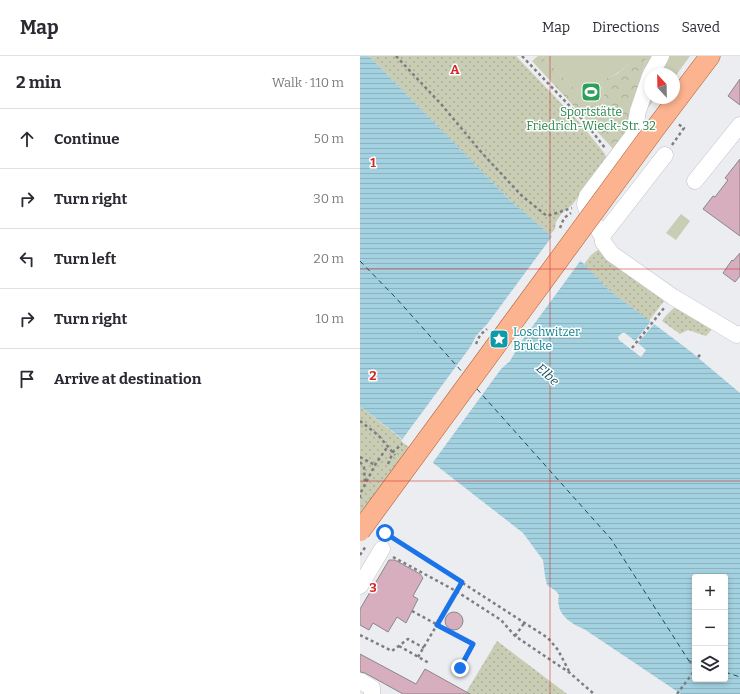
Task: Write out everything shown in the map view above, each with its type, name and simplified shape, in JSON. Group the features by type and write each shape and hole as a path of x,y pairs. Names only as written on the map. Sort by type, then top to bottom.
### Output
{"main road":[{"path":"360,531 651,134 710,56"}],"street":[{"path":"654,68 660,56"},
{"path":"644,94 638,111 634,134 624,148 609,159 587,196 585,204 587,211 602,236 603,242 612,254 674,297 739,335"},
{"path":"695,181 740,124"},
{"path":"602,236 665,155"},
{"path":"360,586 386,552"},
{"path":"360,681 372,688 372,694"}],"path":[{"path":"396,56 441,104 482,153 522,196 541,212 547,216 585,204"},
{"path":"522,56 584,121 609,159"},
{"path":"665,155 684,128 678,124"},
{"path":"632,348 674,297"},
{"path":"360,421 378,435 395,455"},
{"path":"360,498 360,494 375,465 388,446"},
{"path":"360,457 375,465"},
{"path":"360,462 364,467 366,483"},
{"path":"382,530 525,622 554,643 570,673"},
{"path":"386,552 456,591 501,620 515,636 570,673 594,694"},
{"path":"418,657 462,582"},
{"path":"412,611 473,644 456,673"},
{"path":"515,636 525,622"},
{"path":"360,635 392,651 408,639 424,648"},
{"path":"399,646 428,663"},
{"path":"678,694 692,674"}],"green space":[{"path":"369,56 516,56 581,124 605,154 607,160 572,205 562,213 556,222 555,229 550,235 511,201"},
{"path":"538,56 542,56 598,111 605,100 602,86 604,79 617,74 636,59 644,57 646,59 639,85 631,131 615,151 532,61"},
{"name":"Sportstätte Friedrich-Wieck-Str. 32","path":"542,56 690,56 680,70 680,68 644,68 644,104 651,104 631,131 639,85 646,59 638,59 616,74 605,79 602,86 605,100 598,111"},
{"path":"681,214 690,221 676,240 666,233"},
{"path":"599,249 667,297 649,321 610,291 584,264 591,255"},
{"path":"678,303 714,327 706,336 688,330 680,334 662,321"},
{"path":"360,406 415,450 364,515 360,512"},
{"path":"497,641 567,694 465,694"}],"water":[{"name":"Elbe","path":"360,56 369,56 511,201 584,264 610,291 690,351 740,393 740,694 681,694 584,629 573,624 561,612 558,601 559,595 547,585 543,560 523,533 360,406"}],"pier":[{"path":"553,235 581,260 521,342 510,361 501,369 431,465 401,441 471,346 476,336 488,323"},
{"path":"652,320 655,323 638,343 646,350 641,357 619,340 618,337 622,333 625,333 635,341"}],"building":[{"path":"740,79 740,105 728,96"},
{"path":"740,159 740,236 703,209 713,196 715,197 728,180 725,178"},
{"path":"740,253 740,276 735,282 723,273 732,260 733,261"},
{"path":"389,560 395,560 420,574 423,578 413,596 418,599 406,623 397,617 388,632 373,623 369,630 360,625 360,609"},
{"path":"454,612 460,615 463,621 460,627 454,630 448,627 445,621 448,615"},
{"path":"360,654 416,684 425,669 470,694 403,694 365,673 360,672"}],"ferry route":[{"path":"360,261 396,298 464,374"},
{"path":"477,389 611,539 689,661 692,662"},
{"path":"728,673 740,677"}],"place":[{"name":"Sportstätte Friedrich-Wieck-Str. 32","path":"591,92"},
{"name":"Loschwitzer Brücke","path":"499,339"}],"route":[{"path":"385,533 462,582 437,625 473,644 460,668"}]}
